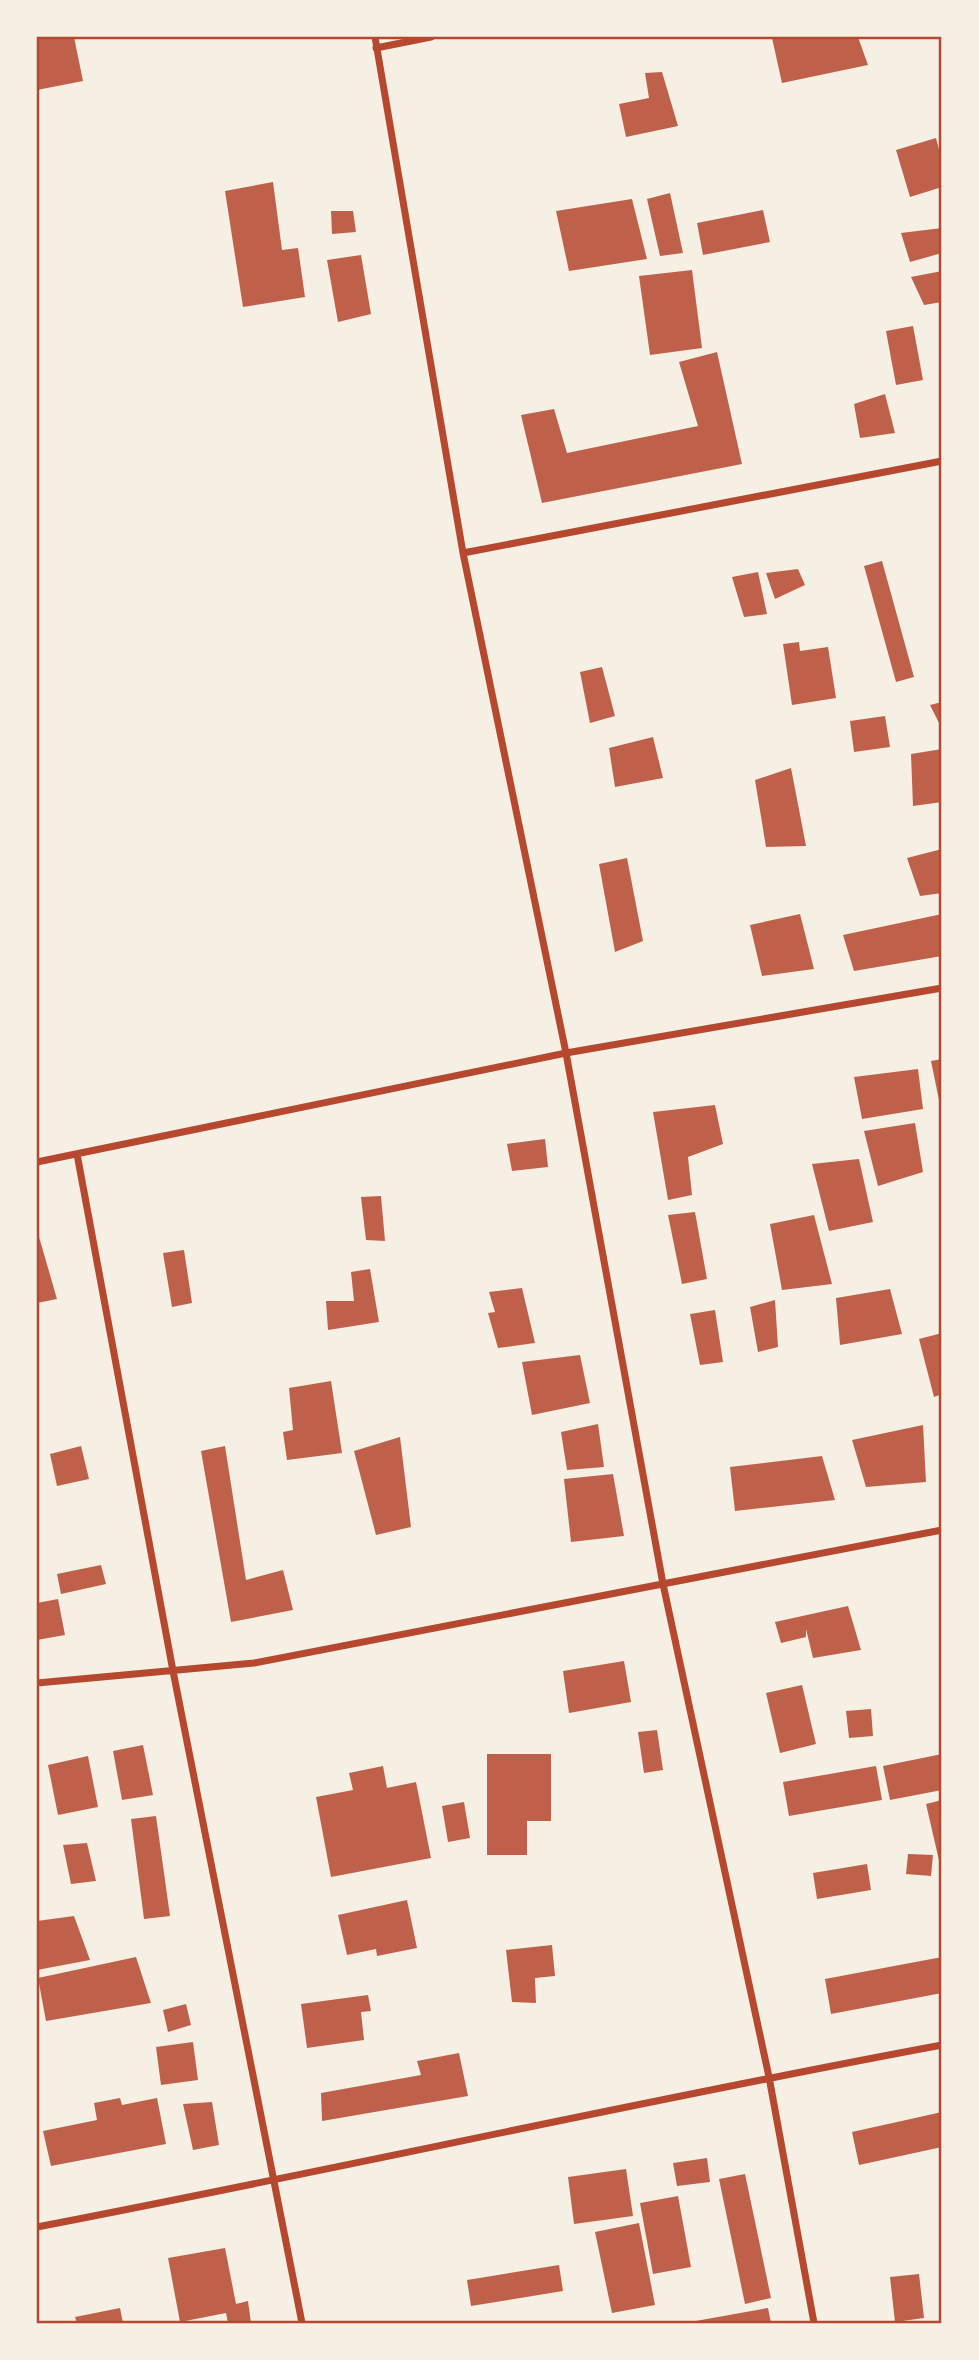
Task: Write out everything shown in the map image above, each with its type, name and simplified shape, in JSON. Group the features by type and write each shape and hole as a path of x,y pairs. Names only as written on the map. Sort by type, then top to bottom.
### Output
{"street":[{"path":"375,37 463,553 566,1053 663,1584 769,2077 814,2323"},
{"path":"376,48 431,37"},
{"path":"463,553 942,461"},
{"path":"37,1162 566,1053 942,988"},
{"path":"77,1154 173,1671 302,2323"},
{"path":"37,1683 254,1663 942,1530"},
{"path":"37,2227 275,2181 769,2077 942,2045"}],"building":[{"path":"37,37 74,37 83,81 37,90"},
{"path":"858,37 868,65 782,83 772,38"},
{"path":"662,72 678,126 626,137 619,104 649,98 645,73"},
{"path":"936,138 942,161 942,187 910,197 896,150"},
{"path":"273,182 282,250 298,248 305,297 243,307 225,191"},
{"path":"670,193 683,253 660,256 647,199"},
{"path":"632,199 647,259 569,271 556,211"},
{"path":"763,210 770,242 703,255 697,223"},
{"path":"331,211 353,211 356,232 332,234"},
{"path":"942,228 942,253 910,262 901,233"},
{"path":"361,255 371,314 338,322 327,260"},
{"path":"692,270 702,348 650,355 639,276"},
{"path":"942,271 942,302 924,305 911,277"},
{"path":"913,326 923,380 896,385 886,331"},
{"path":"717,352 742,464 542,503 521,415 554,409 567,453 698,426 679,362"},
{"path":"885,394 895,433 860,438 854,404"},
{"path":"882,561 914,677 896,682 864,566"},
{"path":"798,569 805,585 775,599 766,573"},
{"path":"758,572 767,614 744,617 732,577"},
{"path":"799,642 800,651 828,647 836,698 792,705 783,644"},
{"path":"602,667 615,716 590,723 580,672"},
{"path":"942,702 942,729 930,705"},
{"path":"885,716 890,747 854,752 850,721"},
{"path":"653,737 663,778 615,787 609,748"},
{"path":"942,749 942,802 913,806 911,754"},
{"path":"791,768 806,846 766,847 755,780"},
{"path":"942,849 942,893 920,896 907,858"},
{"path":"627,858 643,941 615,952 599,864"},
{"path":"800,914 814,969 762,976 750,925"},
{"path":"942,914 942,956 854,971 843,935"},
{"path":"942,1059 942,1100 939,1100 931,1061"},
{"path":"918,1069 923,1109 862,1119 854,1077"},
{"path":"715,1105 723,1144 688,1157 692,1195 668,1200 653,1112"},
{"path":"915,1123 923,1172 878,1186 864,1131"},
{"path":"545,1139 548,1167 512,1171 507,1144"},
{"path":"859,1159 873,1222 829,1231 812,1164"},
{"path":"381,1196 385,1241 366,1240 361,1197"},
{"path":"695,1212 707,1279 682,1284 668,1215"},
{"path":"814,1215 832,1284 782,1290 770,1224"},
{"path":"37,1230 57,1299 37,1303"},
{"path":"184,1250 192,1303 172,1307 163,1253"},
{"path":"370,1269 379,1322 328,1330 326,1301 354,1301 351,1272"},
{"path":"522,1288 535,1343 498,1348 488,1313 495,1312 489,1292"},
{"path":"890,1289 902,1334 840,1345 836,1298"},
{"path":"775,1300 778,1347 758,1352 750,1307"},
{"path":"715,1310 723,1362 700,1365 690,1314"},
{"path":"942,1333 942,1394 934,1397 919,1339"},
{"path":"580,1355 590,1403 532,1415 522,1362"},
{"path":"331,1381 342,1453 287,1460 283,1432 293,1430 289,1388"},
{"path":"598,1424 604,1467 567,1470 561,1432"},
{"path":"923,1425 926,1482 866,1487 852,1440"},
{"path":"400,1437 411,1527 376,1535 354,1451"},
{"path":"81,1446 89,1479 57,1486 50,1454"},
{"path":"225,1446 246,1580 283,1570 293,1610 231,1622 201,1451"},
{"path":"822,1456 835,1500 735,1511 730,1467"},
{"path":"613,1474 624,1536 571,1542 564,1479"},
{"path":"101,1565 106,1584 61,1594 57,1574"},
{"path":"58,1599 65,1635 37,1640 37,1603"},
{"path":"848,1606 861,1650 813,1658 806,1629 806,1637 781,1643 775,1622"},
{"path":"624,1661 631,1702 569,1713 563,1671"},
{"path":"802,1685 816,1744 780,1753 766,1693"},
{"path":"871,1709 873,1736 849,1738 846,1711"},
{"path":"657,1730 663,1770 644,1773 638,1732"},
{"path":"143,1745 153,1795 122,1800 113,1751"},
{"path":"487,1754 551,1754 551,1821 527,1821 527,1855 487,1855"},
{"path":"942,1754 942,1790 890,1800 883,1766"},
{"path":"88,1756 98,1807 58,1815 48,1765"},
{"path":"383,1766 387,1788 416,1782 431,1858 331,1877 316,1797 353,1790 349,1773"},
{"path":"876,1766 882,1800 789,1816 783,1782"},
{"path":"942,1800 942,1869 941,1869 926,1804"},
{"path":"464,1802 470,1838 448,1842 442,1806"},
{"path":"156,1816 170,1916 144,1919 131,1819"},
{"path":"87,1843 96,1881 71,1884 63,1845"},
{"path":"908,1854 933,1855 931,1876 906,1874"},
{"path":"867,1864 871,1890 817,1899 813,1873"},
{"path":"407,1900 417,1948 377,1956 376,1949 347,1955 338,1915"},
{"path":"74,1916 90,1960 37,1970 37,1921"},
{"path":"552,1945 555,1976 535,1978 536,2003 512,2002 506,1950"},
{"path":"136,1957 151,2003 46,2021 38,1978"},
{"path":"942,1957 942,1993 831,2014 825,1979"},
{"path":"368,1995 371,2011 361,2012 364,2040 307,2048 301,2004"},
{"path":"186,2004 191,2025 168,2032 163,2010"},
{"path":"193,2042 198,2080 161,2085 156,2047"},
{"path":"459,2053 468,2096 322,2121 321,2093 421,2075 417,2061"},
{"path":"120,2098 122,2105 157,2098 166,2144 51,2166 43,2131 97,2120 94,2103"},
{"path":"212,2102 219,2145 193,2150 183,2104"},
{"path":"942,2112 942,2147 859,2165 852,2132"},
{"path":"707,2158 710,2182 677,2186 673,2163"},
{"path":"626,2169 633,2216 574,2224 568,2177"},
{"path":"745,2174 771,2298 745,2304 719,2179"},
{"path":"678,2196 691,2267 653,2274 640,2203"},
{"path":"639,2223 655,2305 612,2313 595,2232"},
{"path":"225,2248 236,2304 248,2301 251,2323 228,2323 226,2313 180,2322 168,2258"},
{"path":"559,2265 563,2291 471,2306 467,2280"},
{"path":"919,2274 924,2318 895,2322 890,2277"},
{"path":"120,2308 123,2323 77,2323 75,2317"},
{"path":"768,2308 771,2323 690,2323 690,2322"}]}
